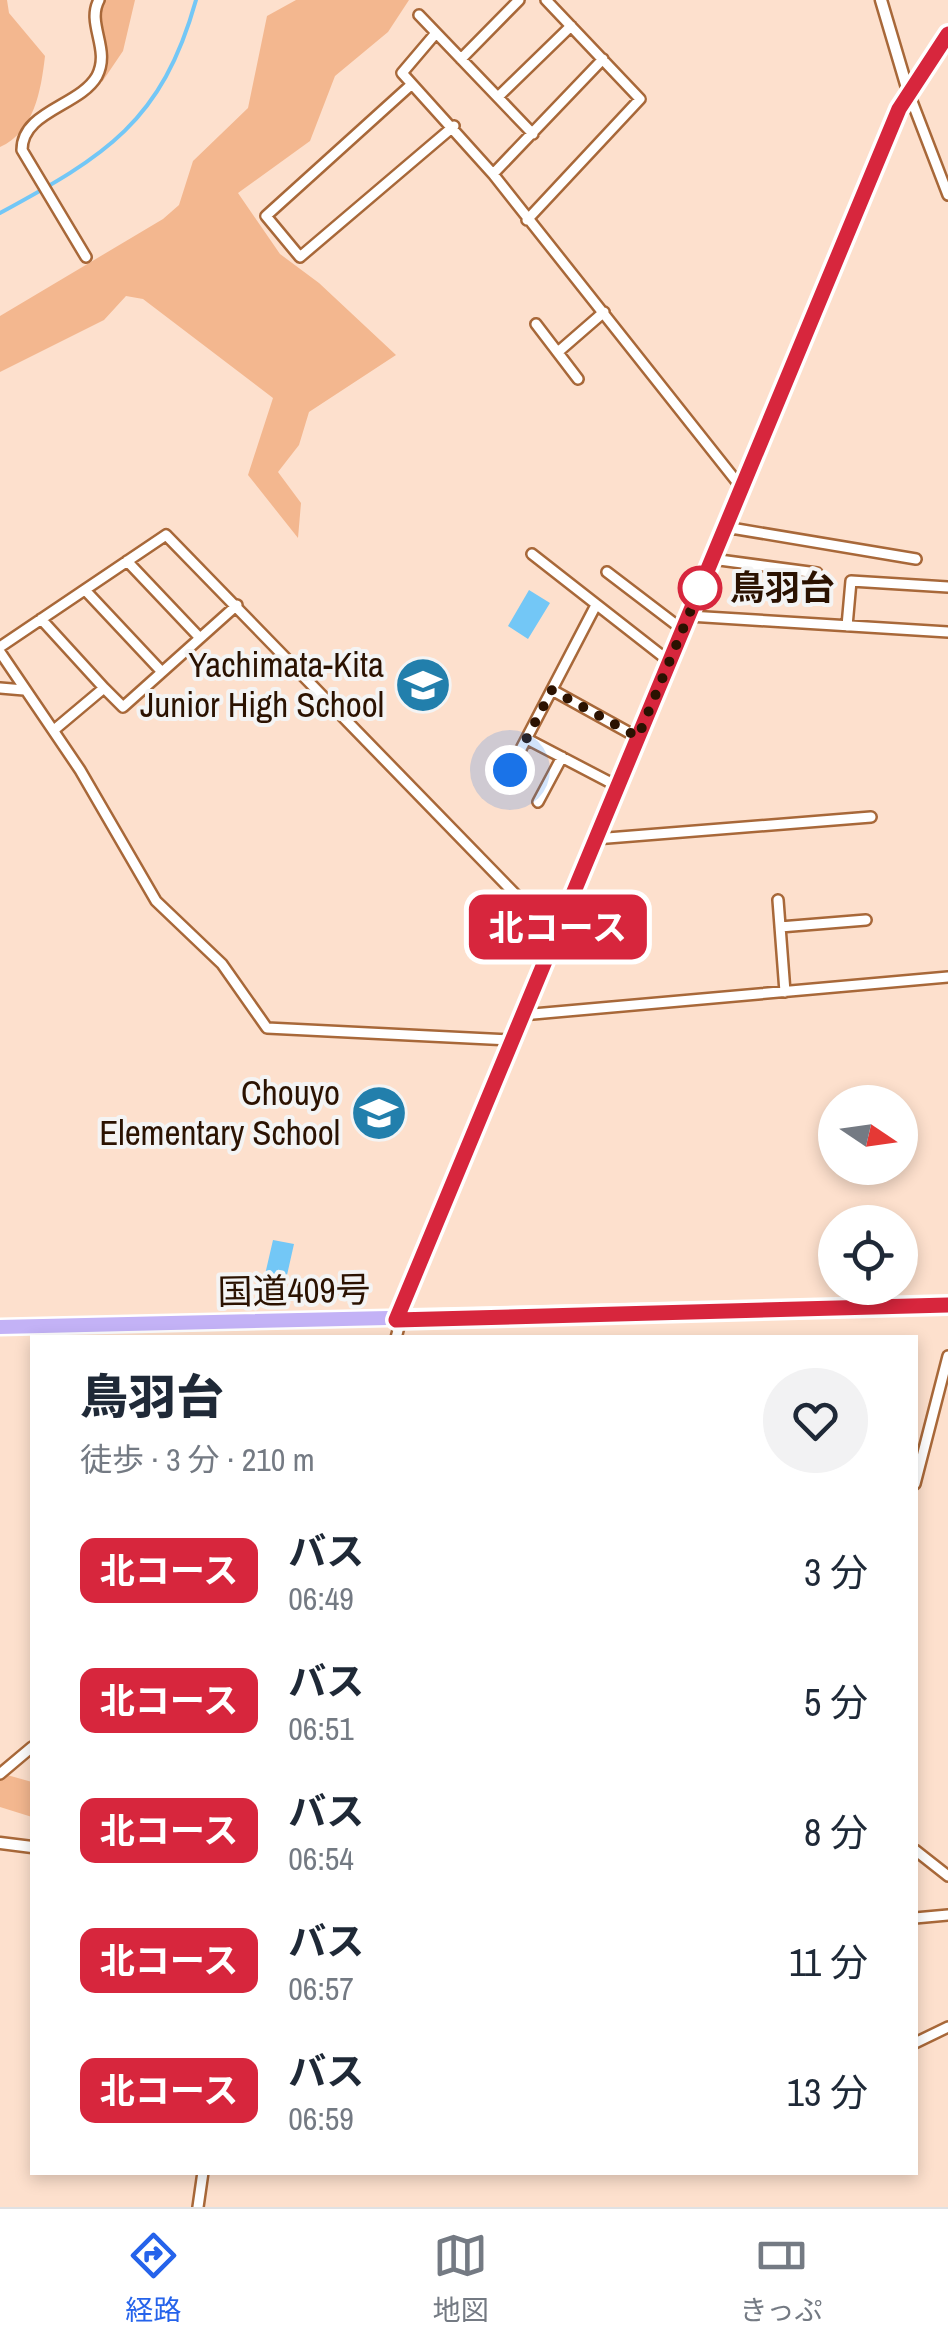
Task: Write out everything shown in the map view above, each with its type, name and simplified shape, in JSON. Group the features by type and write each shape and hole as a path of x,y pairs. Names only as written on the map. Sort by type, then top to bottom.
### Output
{"highway":[{"name":"国道409号","path":"0,1327 948,1305"}],"street":[{"path":"86,257 22,150 22,140 32,125 96,77 103,52 94,14 98,0"},
{"path":"461,59 519,0"},
{"path":"527,220 640,99 546,0"},
{"path":"881,0 908,91 948,195"},
{"path":"419,15 533,134"},
{"path":"498,98 571,26"},
{"path":"436,33 402,73 494,174 741,487"},
{"path":"396,1335 399,1320 522,1015 908,91 948,34"},
{"path":"494,174 603,59"},
{"path":"412,84 266,216 300,257 454,126"},
{"path":"558,352 604,312"},
{"path":"536,324 578,379"},
{"path":"725,526 916,559"},
{"path":"512,1040 267,1028 222,964 156,901 54,730 0,650 166,535 555,935"},
{"path":"532,554 670,662"},
{"path":"712,559 817,573"},
{"path":"127,561 200,638"},
{"path":"607,572 683,630"},
{"path":"848,626 852,581 948,587"},
{"path":"84,590 162,672"},
{"path":"41,619 122,706 237,605"},
{"path":"510,770 596,605"},
{"path":"688,616 948,632"},
{"path":"0,688 24,690"},
{"path":"54,730 104,688"},
{"path":"552,690 638,737"},
{"path":"527,738 617,786"},
{"path":"538,802 562,757"},
{"path":"595,838 871,817"},
{"path":"778,900 785,992"},
{"path":"780,927 866,920"},
{"path":"522,1015 948,977"},
{"path":"918,1472 948,1356"},
{"path":"0,1774 30,1749"},
{"path":"0,1843 30,1847"},
{"path":"918,1852 948,1876"},
{"path":"918,1918 948,1915"},
{"path":"918,2042 948,2027"},
{"path":"198,2207 203,2175"}],"shaded area":[{"path":"0,0 7,0 9,13 45,56 34,109 21,131 0,147"},
{"path":"104,0 135,0 123,51 102,82 92,26"},
{"path":"296,0 409,0 388,32 335,76 310,141 238,193 280,254 319,283 396,355 309,412 299,445 278,472 301,503 298,538 248,475 273,398 143,299 126,296 104,320 0,372 0,316 163,219 179,205 193,161 248,108 267,16"},
{"path":"0,1773 30,1781 30,1816 0,1807"}],"water":[{"path":"529,590 550,603 528,639 508,626"},
{"path":"273,1240 294,1244 285,1284 264,1279"}],"waterway":[{"path":"0,213 70,173 125,131 166,77 196,0"}],"bus line":[{"name":"北コース","path":"948,34 899,109 396,1320 948,1305"}],"place":[{"name":"鳥羽台","path":"700,588"},
{"name":"Yachimata-Kita Junior High School","path":"423,685"},
{"name":"Chouyo Elementary School","path":"379,1113"}],"route":[{"path":"510,770 552,690 638,737 700,588"}]}
